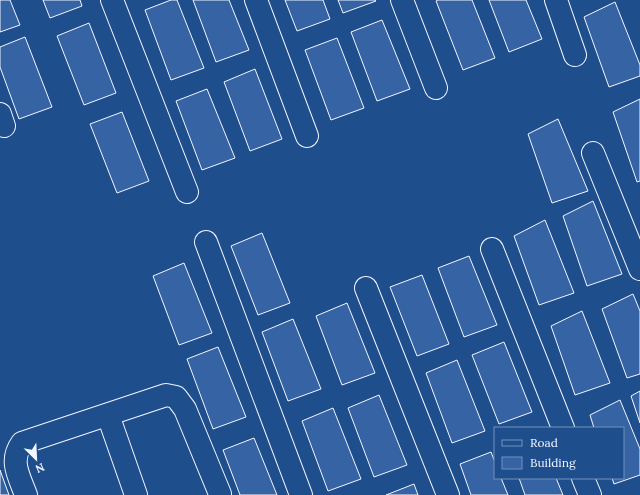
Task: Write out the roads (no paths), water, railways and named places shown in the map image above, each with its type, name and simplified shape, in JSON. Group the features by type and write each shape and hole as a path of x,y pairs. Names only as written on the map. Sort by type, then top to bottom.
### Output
{"street":[{"path":"112,0 186,192"},
{"path":"256,0 307,136"},
{"path":"402,0 436,88"},
{"path":"556,0 575,55"},
{"path":"594,153 640,269"},
{"path":"206,242 301,495"},
{"path":"492,249 563,427"},
{"path":"366,288 448,495"},
{"path":"26,495 15,463 15,452 22,443 166,395 176,397 185,409 219,495"},
{"path":"108,415 136,495"},
{"path":"583,479 590,495"}]}
